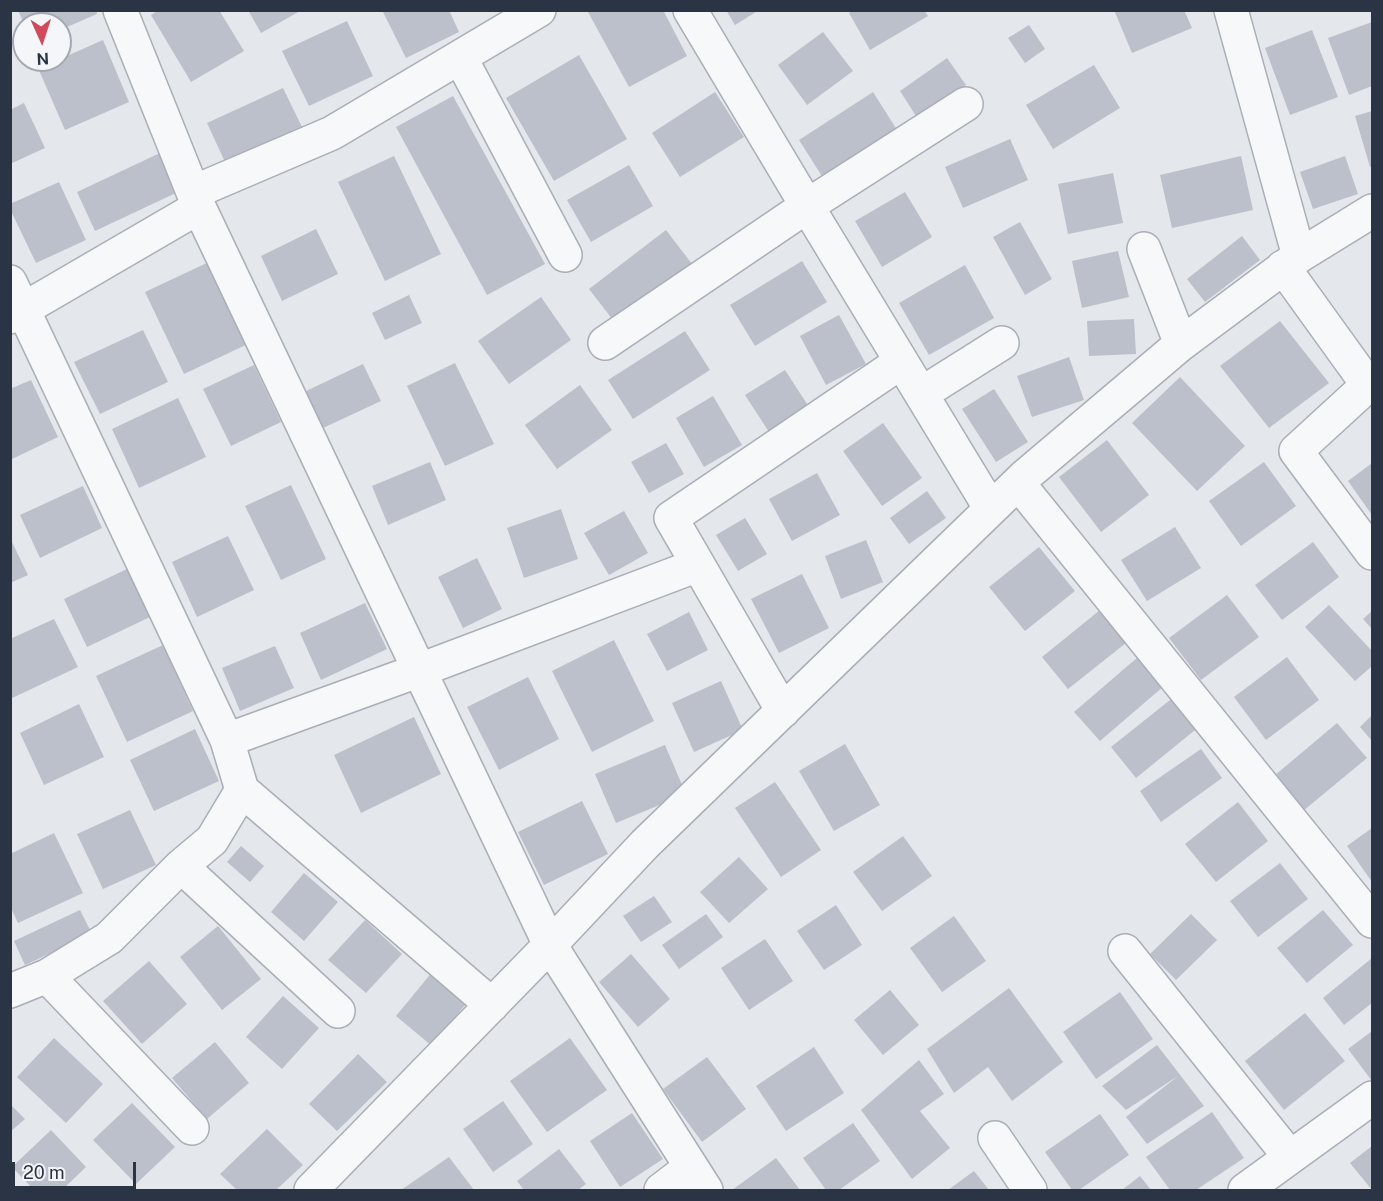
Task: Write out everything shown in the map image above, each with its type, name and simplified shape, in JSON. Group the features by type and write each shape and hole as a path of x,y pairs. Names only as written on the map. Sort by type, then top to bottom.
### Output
{"street":[{"path":"120,10 197,200 550,945 698,1179 661,1191"},
{"path":"492,1005 242,790 227,740 15,303 197,200 332,133 539,10"},
{"path":"690,10 991,509"},
{"path":"1231,10 1291,262 1368,386 1296,451 1372,553"},
{"path":"460,57 565,255"},
{"path":"605,343 807,206 966,104"},
{"path":"311,1191 645,844 1018,483 1181,344 1291,262 1372,211"},
{"path":"1144,249 1181,344"},
{"path":"921,394 1002,343"},
{"path":"783,711 671,518 901,362"},
{"path":"1018,483 1372,921"},
{"path":"227,740 698,565"},
{"path":"10,991 47,976 109,938 181,866 212,840 242,790"},
{"path":"181,866 338,1011"},
{"path":"1125,951 1290,1157"},
{"path":"47,976 192,1128"},
{"path":"1245,1191 1372,1098"},
{"path":"994,1138 1030,1191"}],"building":[{"path":"18,10 96,10 97,14 72,25 72,12 19,12"},
{"path":"159,10 219,10 244,51 191,82 151,15"},
{"path":"248,10 302,10 261,33"},
{"path":"382,10 449,10 459,32 406,58"},
{"path":"591,10 663,10 687,56 629,87 588,12"},
{"path":"726,10 759,10 735,25"},
{"path":"854,10 924,10 928,16 870,50 849,13"},
{"path":"1114,10 1184,10 1192,28 1132,53"},
{"path":"347,21 373,76 309,106 282,51"},
{"path":"1372,22 1372,86 1349,95 1328,38"},
{"path":"1029,25 1045,49 1025,63 1008,38"},
{"path":"1312,30 1338,97 1290,115 1265,48"},
{"path":"823,32 853,71 807,105 778,65"},
{"path":"103,40 129,102 65,130 40,72 72,72 72,54"},
{"path":"579,55 627,139 554,181 506,98"},
{"path":"947,58 966,85 918,119 900,91"},
{"path":"1094,65 1120,108 1053,149 1026,105"},
{"path":"283,88 302,127 225,162 207,123"},
{"path":"715,92 744,137 680,177 652,133"},
{"path":"873,92 899,133 825,181 799,140"},
{"path":"453,96 545,264 487,295 396,127"},
{"path":"24,103 45,148 10,164 10,110"},
{"path":"1372,111 1372,166 1370,167 1355,116"},
{"path":"1010,139 1028,180 963,208 945,167"},
{"path":"160,153 178,192 95,231 77,192"},
{"path":"394,156 441,254 385,281 338,182"},
{"path":"1241,156 1253,210 1172,228 1160,175"},
{"path":"1345,156 1358,194 1313,209 1300,172"},
{"path":"629,165 653,206 591,242 567,200"},
{"path":"1113,173 1123,223 1068,234 1058,184"},
{"path":"59,182 86,240 36,263 10,209 10,204"},
{"path":"905,192 932,237 882,267 855,221"},
{"path":"1020,222 1052,279 1025,295 993,237"},
{"path":"316,229 338,274 282,301 261,256"},
{"path":"666,230 692,264 616,324 589,289"},
{"path":"1242,236 1260,260 1205,302 1187,279"},
{"path":"1118,251 1129,297 1082,308 1072,261"},
{"path":"211,261 250,343 184,374 145,292"},
{"path":"802,261 827,302 755,346 730,305"},
{"path":"965,265 994,318 929,355 899,303"},
{"path":"409,295 422,323 385,340 372,313"},
{"path":"541,297 571,340 509,384 478,341"},
{"path":"839,315 866,364 826,385 800,336"},
{"path":"1134,319 1136,354 1089,356 1087,321"},
{"path":"1280,321 1329,383 1269,428 1220,366"},
{"path":"143,330 168,382 100,414 74,362"},
{"path":"685,331 710,370 633,419 608,380"},
{"path":"1069,357 1084,400 1032,417 1017,376"},
{"path":"455,363 494,444 445,466 407,386"},
{"path":"363,364 381,401 323,428 306,391"},
{"path":"254,365 281,422 231,446 203,389"},
{"path":"785,370 809,407 769,432 745,395"},
{"path":"1180,377 1245,446 1197,491 1132,423"},
{"path":"31,380 58,437 10,460 10,389"},
{"path":"580,385 612,430 557,469 525,425"},
{"path":"994,389 1028,442 996,462 962,409"},
{"path":"713,396 742,445 704,467 676,418"},
{"path":"178,398 206,457 139,488 112,429"},
{"path":"883,423 922,478 882,506 843,451"},
{"path":"1107,440 1149,495 1101,532 1059,477"},
{"path":"666,443 684,474 649,493 631,462"},
{"path":"430,462 446,500 388,525 372,486"},
{"path":"1264,462 1296,506 1241,546 1209,501"},
{"path":"1372,463 1372,515 1348,481"},
{"path":"817,473 840,515 792,541 769,499"},
{"path":"291,485 326,559 281,580 245,506"},
{"path":"83,486 102,528 40,558 20,515"},
{"path":"927,491 946,518 909,544 890,518"},
{"path":"561,509 578,559 524,578 507,528"},
{"path":"624,511 648,553 609,575 584,533"},
{"path":"745,518 767,554 738,571 716,535"},
{"path":"1175,527 1201,568 1147,601 1121,560"},
{"path":"228,536 254,590 197,617 172,562"},
{"path":"10,538 28,575 10,583"},
{"path":"866,540 883,582 841,599 825,556"},
{"path":"1313,542 1339,577 1282,620 1255,585"},
{"path":"1039,547 1075,591 1025,631 989,587"},
{"path":"477,558 502,609 463,628 438,577"},
{"path":"127,569 150,617 87,647 64,599"},
{"path":"802,574 829,628 779,653 751,599"},
{"path":"1227,595 1259,637 1201,680 1169,638"},
{"path":"365,603 387,649 321,680 300,633"},
{"path":"1329,605 1372,651 1372,666 1355,681 1305,627"},
{"path":"1105,606 1131,639 1068,689 1042,657"},
{"path":"1372,611 1372,629 1363,619"},
{"path":"689,612 708,650 667,671 647,634"},
{"path":"54,619 78,667 10,699 10,639"},
{"path":"614,640 654,721 592,752 552,671"},
{"path":"163,645 193,711 127,742 96,676"},
{"path":"275,646 294,688 240,711 222,668"},
{"path":"1138,657 1164,686 1100,741 1074,712"},
{"path":"1287,657 1319,700 1266,740 1234,697"},
{"path":"528,677 559,739 499,770 467,707"},
{"path":"721,681 743,730 694,752 672,703"},
{"path":"1175,696 1200,726 1136,778 1111,747"},
{"path":"79,704 104,757 44,785 20,733"},
{"path":"1372,715 1372,741 1360,727"},
{"path":"414,717 441,774 361,813 334,755"},
{"path":"1337,723 1367,758 1303,811 1274,776"},
{"path":"195,729 219,781 154,811 130,760"},
{"path":"845,744 880,805 834,831 799,771"},
{"path":"665,745 686,794 616,823 595,774"},
{"path":"1201,749 1222,778 1161,822 1140,791"},
{"path":"775,782 821,850 781,877 735,808"},
{"path":"582,801 608,854 544,885 518,832"},
{"path":"1238,802 1268,841 1216,882 1185,844"},
{"path":"130,810 156,865 103,889 77,834"},
{"path":"1372,828 1372,882 1347,846"},
{"path":"54,833 83,893 18,923 10,906 10,854"},
{"path":"903,836 932,876 882,911 853,872"},
{"path":"241,846 264,866 250,882 227,862"},
{"path":"739,857 768,889 729,923 700,892"},
{"path":"1280,863 1308,899 1258,937 1230,901"},
{"path":"304,873 338,902 304,941 271,912"},
{"path":"654,896 672,922 641,942 623,916"},
{"path":"836,905 862,945 824,970 797,931"},
{"path":"80,910 92,934 25,965 14,941"},
{"path":"1323,910 1353,945 1307,983 1277,948"},
{"path":"706,914 723,937 679,969 662,945"},
{"path":"1191,914 1217,940 1176,980 1150,954"},
{"path":"954,916 986,961 942,992 910,948"},
{"path":"365,920 402,954 366,993 328,960"},
{"path":"218,926 261,979 222,1010 180,957"},
{"path":"765,939 793,981 749,1010 721,968"},
{"path":"631,954 670,999 638,1027 599,982"},
{"path":"1372,958 1372,1003 1344,1025 1323,998"},
{"path":"149,961 187,1004 142,1044 103,1001"},
{"path":"433,971 468,1001 432,1046 396,1016"},
{"path":"1009,988 1063,1062 1012,1101 988,1067 954,1093 927,1049"},
{"path":"890,990 919,1025 883,1055 854,1020"},
{"path":"1120,992 1153,1039 1096,1079 1063,1032"},
{"path":"283,996 319,1028 282,1069 246,1037"},
{"path":"1305,1013 1345,1061 1284,1110 1245,1061"},
{"path":"1372,1031 1372,1081 1348,1049"},
{"path":"54,1038 103,1084 66,1123 17,1077"},
{"path":"570,1038 607,1090 547,1132 510,1081"},
{"path":"215,1042 249,1083 207,1119 172,1078"},
{"path":"1157,1045 1204,1106 1147,1144 1126,1117 1178,1076 1126,1110 1102,1086"},
{"path":"814,1047 844,1093 786,1131 756,1086"},
{"path":"358,1054 387,1082 337,1131 309,1104"},
{"path":"707,1057 746,1109 702,1142 663,1089"},
{"path":"919,1060 944,1094 920,1111 950,1148 912,1179 861,1110"},
{"path":"503,1101 533,1144 493,1172 463,1129"},
{"path":"132,1103 175,1147 136,1184 93,1140"},
{"path":"10,1104 25,1119 10,1132"},
{"path":"1212,1112 1244,1158 1196,1190 1170,1190 1146,1157"},
{"path":"632,1113 663,1159 620,1187 590,1141"},
{"path":"1100,1114 1129,1155 1079,1190 1072,1190 1045,1152"},
{"path":"853,1123 880,1161 839,1190 826,1190 803,1158"},
{"path":"267,1129 303,1165 276,1190 237,1190 220,1174"},
{"path":"51,1130 86,1167 62,1190 34,1190 12,1167"},
{"path":"1372,1146 1372,1190 1350,1163"},
{"path":"559,1149 586,1184 578,1190 524,1190 517,1181"},
{"path":"449,1157 474,1190 401,1190"},
{"path":"776,1158 800,1190 732,1190"},
{"path":"974,1171 989,1190 948,1190"},
{"path":"1140,1176 1151,1190 1122,1190"}]}
